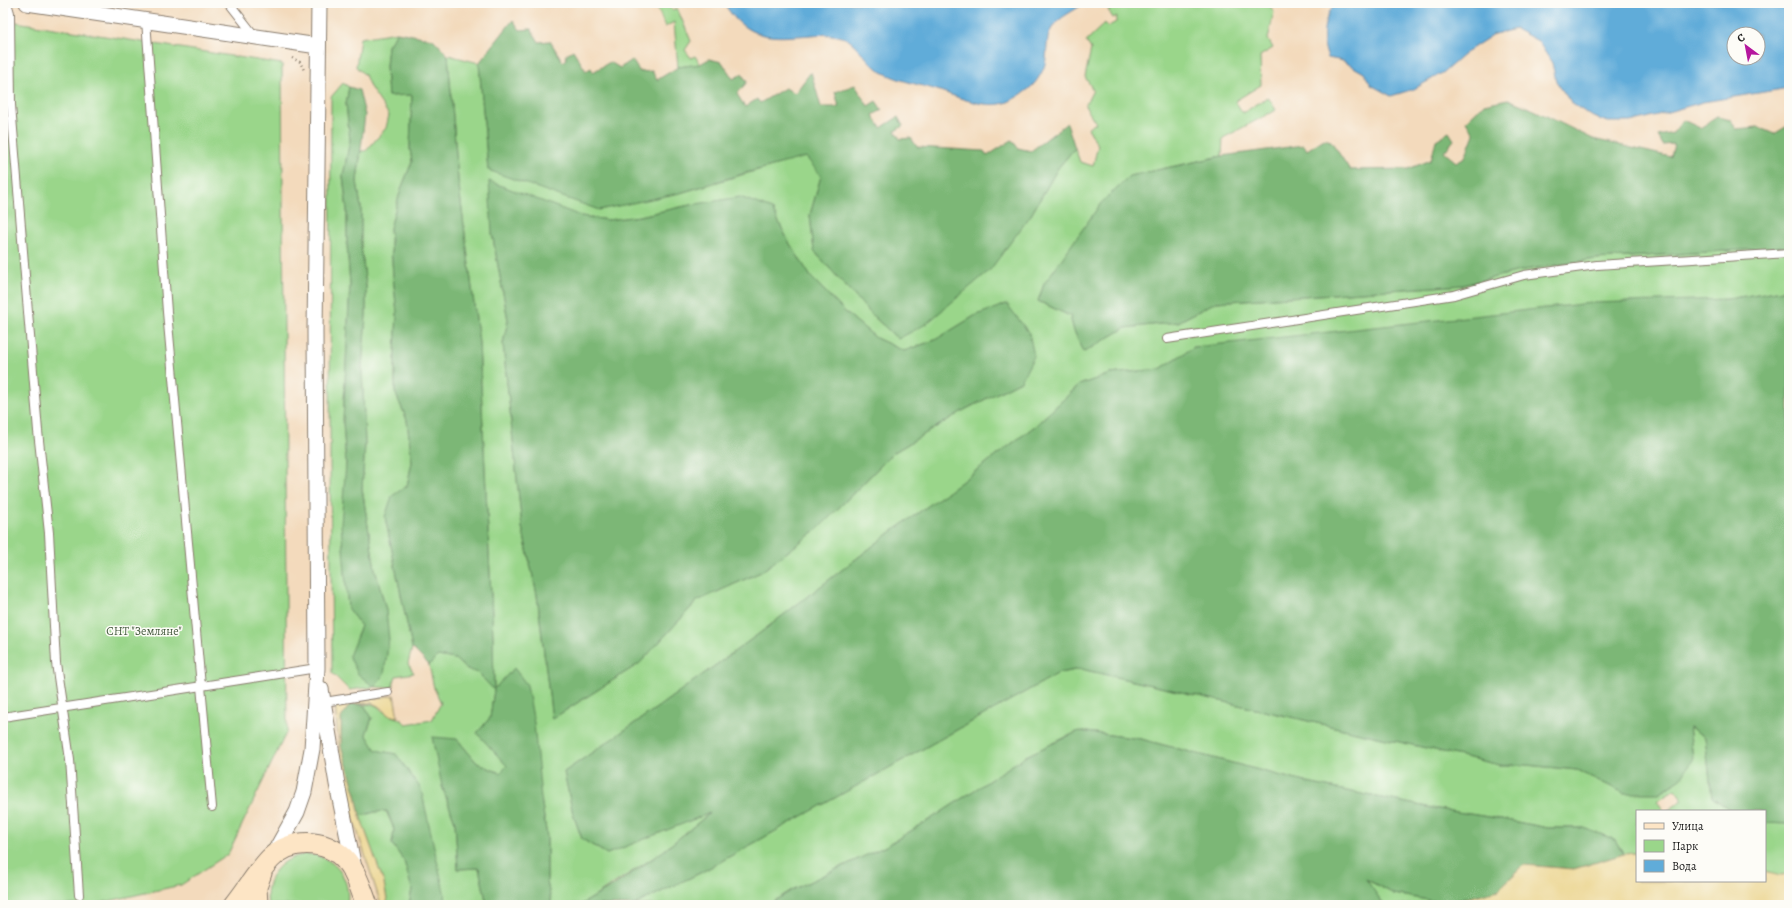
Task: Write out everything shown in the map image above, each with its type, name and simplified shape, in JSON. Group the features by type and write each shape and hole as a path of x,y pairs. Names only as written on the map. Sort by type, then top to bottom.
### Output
{"street":[{"path":"27,3 254,35 318,46"},
{"path":"235,905 267,863 292,822 304,792 312,750 317,668 315,331 319,3"},
{"path":"317,668 324,702 336,784 359,889 358,905"},
{"path":"257,905 256,887 267,863 278,852 292,846 306,843 316,844 335,851 350,864 367,905"}],"lane":[{"path":"7,3 10,13 12,113 38,430 49,533 56,663 70,760 80,895"},
{"path":"229,3 254,35"},
{"path":"146,20 168,312 212,807"},
{"path":"1168,339 1454,295 1524,275 1597,265 1789,253"},
{"path":"3,717 317,668"},
{"path":"324,702 388,692"}],"path":[{"path":"290,56 300,62 305,72"}],"green space":[{"path":"654,3 668,3 673,11 677,8 691,41 685,50 691,58 695,56 700,64 678,67 674,22 665,27 656,4"},
{"path":"1126,3 1268,3 1274,12 1268,39 1273,48 1260,56 1261,85 1235,101 1243,113 1268,97 1276,110 1223,138 1222,156 1129,176 1044,284 1038,301 1070,316 1074,331 1084,352 1125,328 1178,322 1216,302 1463,285 1524,270 1596,259 1789,247 1789,289 1727,299 1194,347 1160,369 1110,374 1079,385 1035,426 952,489 891,532 760,633 658,707 564,772 573,814 582,839 607,854 711,812 662,852 583,904 552,905 547,882 547,837 541,798 494,690 490,718 477,733 508,766 500,773 477,763 457,739 442,786 455,822 458,869 479,868 487,905 447,905 441,883 396,754 376,751 366,734 372,718 364,705 369,704 376,706 386,713 400,719 406,724 432,720 441,703 434,688 429,665 438,656 455,659 466,669 478,673 494,689 493,637 479,343 458,179 448,55 479,63 488,170 680,193 806,156 821,176 810,215 814,251 871,314 898,339 1031,215 1058,168 1075,148 1080,162 1093,166 1098,145 1088,128 1096,123 1085,106 1093,90 1085,77 1091,49 1086,41 1105,23 1107,27 1116,22 1117,16 1113,18 1108,10","holes":["690,205 772,209 790,244 811,277 844,311 876,338 904,351 935,340 976,315 1021,381 966,409 893,453 820,527 761,572 697,601 640,663 552,719 537,595 522,527 503,344 508,320 492,233 581,216 608,220 640,216"]},
{"name":"СНТ \"Земляне\"","path":"3,20 282,64 287,731 228,854 181,885 91,905 7,905 3,884"},
{"path":"513,20 520,30 531,29 539,42 550,41 563,62 567,59 565,55 573,50 586,71 591,68 593,72 610,62 620,68 632,60 640,72 652,71 657,80 678,67 700,64 709,59 722,62 733,79 742,74 747,82 737,94 745,107 757,99 760,103 785,88 795,93 811,72 821,107 839,107 835,92 855,85 868,106 876,101 882,110 873,115 881,128 898,117 903,126 895,131 900,139 911,138 917,147 984,151 987,156 1012,140 1018,148 1031,151 1067,123 1075,148 1058,168 1031,215 990,270 926,324 898,339 871,314 814,251 810,215 821,176 806,157 680,193 599,210 488,170 479,63"},
{"path":"397,32 388,46 386,66 388,96 412,95 410,148 412,162 401,189 390,228 397,313 395,392 407,420 412,462 407,486 393,496 385,517 412,648 408,664 414,673 396,676 392,688 374,687 349,690 332,673 330,464 331,97 343,83 349,87 346,104 350,140 343,176 347,210 347,244 350,284 343,422 346,464 345,571 348,608 361,626 356,639 386,610 375,569 362,489 365,444 362,368 366,315 366,286 361,246 361,208 357,181 361,151 366,151 386,128 389,115 370,87 365,75 356,67 360,38"},
{"path":"397,32 433,39 448,55 458,179 479,343 493,637 494,689 514,668 527,685 534,723 541,798 547,837 547,882 552,905 487,905 479,868 458,869 455,822 442,786 432,737 457,739 477,763 500,773 507,766 477,733 490,718 494,690 478,673 466,669 455,659 438,656 429,665 412,648 385,517 392,496 407,486 412,462 407,420 395,392 397,313 390,228 401,189 412,162 410,148 412,95 388,96 386,66 388,46"},
{"path":"349,87 359,90 365,115 357,181 361,208 361,246 366,286 366,315 362,368 365,444 362,489 375,569 386,610 389,640 384,674 374,687 358,674 349,656 361,626 348,609 341,524 346,464 343,422 350,284 347,244 347,210 343,176 350,140 346,104"},
{"path":"1508,99 1593,139 1671,157 1674,144 1663,145 1658,136 1673,133 1683,120 1700,128 1717,117 1731,120 1736,129 1758,127 1774,134 1789,125 1789,247 1596,259 1524,270 1463,285 1216,302 1178,322 1125,328 1084,352 1074,331 1070,316 1038,301 1044,284 1101,203 1129,176 1222,156 1304,145 1307,150 1324,139 1331,141 1350,170 1408,169 1431,160 1436,140 1449,132 1454,140 1444,152 1456,162 1465,157 1474,134 1466,121 1484,104"},
{"path":"489,181 581,216 608,220 640,216 690,205 740,197 772,209 790,244 811,277 844,311 876,338 904,351 935,340 976,315 1007,304 1029,333 1034,356 1021,381 966,409 893,453 820,527 761,572 697,601 640,663 552,719 537,595 522,527 503,344 508,320 492,233"},
{"path":"1789,289 1789,824 1766,823 1766,810 1731,810 1712,797 1705,737 1689,727 1693,758 1680,780 1659,793 1624,793 1577,770 1526,765 1500,765 1081,669 1059,673 702,872 634,905 580,905 613,886 662,852 710,813 607,854 582,839 573,814 564,772 658,707 760,633 891,532 952,489 1035,426 1079,385 1110,374 1160,369 1194,347 1591,303 1727,299"},
{"path":"1081,669 1500,765 1526,765 1577,770 1624,793 1693,758 1689,726 1705,737 1712,797 1731,810 1668,810 1683,800 1675,789 1657,801 1663,810 1636,810 1636,853 1624,854 1614,839 1583,828 1548,828 1432,808 1312,784 1141,739 1079,731 1026,756 937,815 886,846 792,890 768,905 634,905 702,872 1059,673"},
{"path":"350,704 364,705 372,718 366,734 376,750 396,754 421,789 447,905 409,905 412,889 404,861 392,844 394,829 387,811 375,812 360,816 356,795 341,746 341,718"},
{"path":"1079,731 1141,739 1312,784 1432,808 1548,828 1583,828 1614,839 1624,854 1574,869 1524,865 1498,890 1445,903 1394,894 1366,879 1384,905 768,905 792,890 886,846 937,815 1026,756"},
{"path":"386,811 394,829 392,844 404,861 412,889 409,905 388,905 384,883 360,816"},
{"path":"1766,823 1789,824 1789,874 1781,875 1766,871"},
{"path":"306,854 316,855 325,859 333,863 339,870 344,877 347,886 347,905 268,905 268,886 275,871 288,860"},
{"path":"1365,879 1394,894 1445,903 1441,905 1384,905"}],"sand":[{"path":"394,695 398,717 388,715 382,708 372,703 350,704 341,718 341,746 356,795 360,816 384,883 388,905 381,905 353,818 340,757 335,705"},
{"path":"1636,853 1636,882 1766,882 1766,871 1781,875 1789,874 1789,905 1441,905 1498,890 1524,865 1574,869 1624,854"}],"water":[{"path":"724,3 1085,3 1063,17 1052,28 1048,36 1044,67 1040,76 1033,85 1011,101 1005,103 987,104 969,101 888,75 877,69 856,46 843,37 834,35 815,35 784,37 751,31 732,15"},
{"path":"1335,3 1789,3 1789,88 1703,102 1630,122 1608,122 1593,117 1571,103 1556,81 1552,63 1538,41 1516,29 1494,34 1468,51 1444,72 1414,89 1391,96 1371,85 1364,73 1343,61 1328,58 1324,43 1324,29 1328,16"}]}
